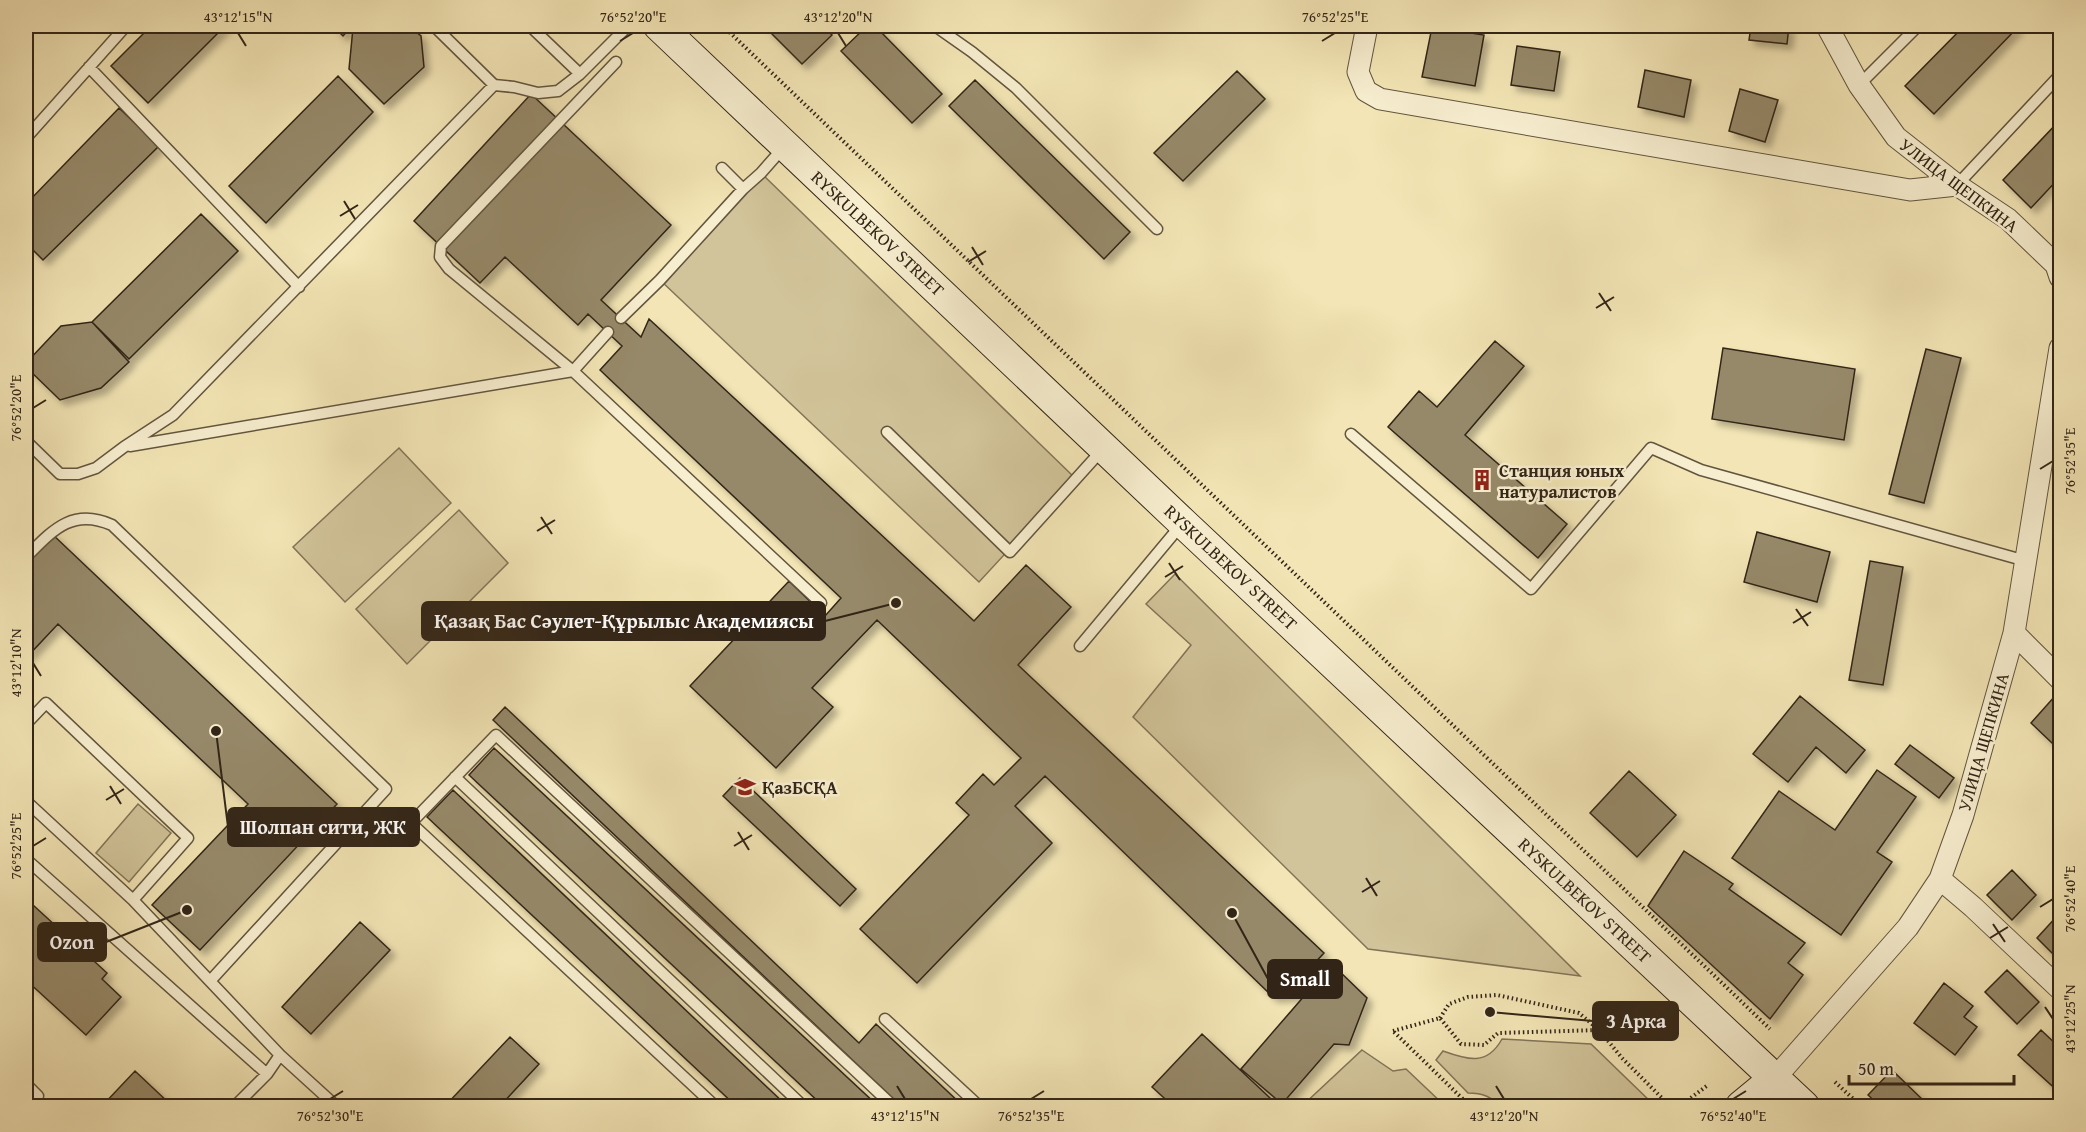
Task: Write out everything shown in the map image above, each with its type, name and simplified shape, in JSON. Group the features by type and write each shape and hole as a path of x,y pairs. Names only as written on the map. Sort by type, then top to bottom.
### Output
{"street":[{"name":"RYSKULBEKOV STREET","path":"659,26 1804,1107"},
{"path":"1368,26 1358,72 1366,91 1380,99 1910,190 1957,185"},
{"name":"УЛИЦА ЩЕПКИНА","path":"1827,26 1859,85 1896,136 1957,185 2008,219 2059,268"},
{"name":"УЛИЦА ЩЕПКИНА","path":"1775,1078 1908,927 1940,879 1963,815 2014,633 2061,348"},
{"path":"2014,633 2061,679"},
{"path":"1940,879 2061,988"},
{"path":"1741,1107 1775,1078"}],"lane":[{"path":"26,138 126,26"},
{"path":"434,26 494,85 538,93 558,91 580,74 628,26"},
{"path":"531,26 580,74"},
{"path":"935,26 1016,88 1157,229"},
{"path":"1859,85 1918,26"},
{"path":"616,62 441,246 441,257 449,269 573,371 821,603"},
{"path":"89,67 300,286"},
{"path":"1957,185 2061,75"},
{"path":"26,441 60,474 78,474 96,468 173,416 494,85"},
{"path":"621,318 660,280 785,145"},
{"path":"722,168 744,189"},
{"path":"124,447 573,371 608,333"},
{"path":"887,432 1010,552 1104,448"},
{"path":"1351,434 1531,589 1651,448 1701,470 2026,561"},
{"path":"26,557 52,530 63,523 77,519 91,519 112,525 386,789 211,980"},
{"path":"1080,646 1183,522"},
{"path":"26,724 46,703 188,838 133,900"},
{"path":"715,1107 411,823 496,735 893,1107"},
{"path":"455,777 803,1107"},
{"path":"26,801 133,900 280,1055 336,1107"},
{"path":"26,859 267,1074"},
{"path":"885,1019 979,1107"},
{"path":"235,1107 267,1074 280,1055"},
{"path":"26,1084 38,1096"}],"path":[{"path":"723,26 1770,1029"},
{"path":"1470,1107 1393,1031 1440,1018 1449,1004 1468,997 1497,995 1579,1013 1599,1030 1622,1058 1670,1107"},
{"path":"1440,1018 1461,1044 1484,1045 1498,1033 1599,1030"},
{"path":"1835,1082 1861,1107"},
{"path":"1680,1107 1708,1085"}],"shaded area":[{"path":"761,173 1075,478 979,582 660,280"},
{"path":"399,448 451,503 345,602 293,547"},
{"path":"459,510 508,563 407,664 356,609"},
{"path":"1175,574 1580,976 1368,949 1133,717 1191,645 1146,604"},
{"path":"138,804 171,833 129,882 96,853"},
{"path":"1502,1039 1591,1044 1655,1106 1499,1106 1486,1096 1468,1093 1436,1060 1443,1051 1461,1057 1483,1057 1490,1054"},
{"path":"1362,1050 1393,1071 1406,1069 1445,1106 1302,1106"}],"building":[{"path":"151,26 225,26 148,103 111,66"},
{"path":"333,26 352,26 343,36"},
{"path":"356,26 409,26 421,36 424,67 384,104 349,69 353,28"},
{"path":"764,26 823,26 832,35 802,64"},
{"path":"867,26 875,26 942,94 912,123 841,51"},
{"path":"1751,26 1789,26 1787,44 1749,40"},
{"path":"1964,26 2019,26 1934,114 1905,86"},
{"path":"1432,27 1484,35 1475,86 1422,77"},
{"path":"1517,46 1560,52 1554,91 1511,85"},
{"path":"1645,70 1691,80 1684,117 1638,107"},
{"path":"1237,71 1265,99 1183,181 1154,153"},
{"path":"338,76 373,112 266,223 229,186"},
{"path":"975,80 1130,232 1104,259 949,106"},
{"path":"1740,89 1778,100 1765,142 1729,131"},
{"path":"531,94 671,225 601,300 641,337 649,319 974,621 1026,565 1071,607 1018,665 1324,953 1307,971 1322,985 1337,969 1367,998 1349,1045 1334,1044 1282,1104 1241,1069 1305,995 1273,997 1045,776 1015,806 1052,843 917,983 860,929 969,815 956,803 983,774 994,785 1021,758 877,620 812,688 833,707 776,768 690,686 789,581 825,616 841,598 600,370 622,346 588,314 578,325 505,257 480,283 414,221"},
{"path":"119,108 159,146 43,260 26,243 26,204"},
{"path":"2060,120 2060,177 2031,208 2003,180"},
{"path":"201,214 238,251 129,359 92,322"},
{"path":"92,322 129,362 101,388 60,400 26,367 26,363 61,326"},
{"name":"Станция юных натуралистов","path":"1495,341 1524,366 1465,435 1567,524 1538,558 1388,427 1419,391 1437,407"},
{"path":"1723,348 1855,369 1844,440 1712,419"},
{"path":"1926,349 1961,358 1924,503 1889,494"},
{"path":"1757,532 1830,552 1817,602 1744,582"},
{"path":"51,533 337,804 200,950 152,905 248,804 58,624 26,658 26,560"},
{"path":"1870,561 1903,567 1883,685 1849,680"},
{"path":"1800,696 1865,750 1846,773 1816,747 1788,782 1753,754"},
{"path":"2055,696 2060,701 2060,734 2052,743 2031,723"},
{"path":"505,707 859,1043 876,1024 963,1106 901,1106 493,720"},
{"path":"1910,745 1954,778 1939,798 1895,764"},
{"path":"494,748 878,1106 823,1106 469,775"},
{"path":"1877,770 1916,797 1877,852 1892,862 1841,935 1732,858 1779,791 1835,830"},
{"path":"1629,771 1676,815 1637,857 1590,813"},
{"path":"740,778 856,889 840,906 723,796"},
{"path":"453,790 787,1106 736,1106 427,817"},
{"path":"1684,851 1733,884 1729,889 1805,943 1788,963 1803,975 1770,1019 1648,906"},
{"path":"2012,870 2036,895 2012,920 1987,895"},
{"path":"33,905 107,973 102,979 121,997 86,1035 26,980 26,913"},
{"path":"2057,916 2060,919 2060,961 2037,938"},
{"path":"360,922 390,950 311,1034 282,1007"},
{"path":"2007,970 2039,1002 2017,1024 1985,992"},
{"path":"1944,983 1973,1006 1964,1017 1977,1027 1955,1055 1914,1023"},
{"path":"2041,1030 2060,1048 2060,1093 2018,1055"},
{"path":"1202,1034 1270,1098 1262,1106 1173,1106 1152,1087"},
{"path":"510,1037 539,1064 500,1106 445,1106"},
{"path":"1892,1070 1926,1103 1923,1106 1880,1106 1868,1095"},
{"path":"135,1071 170,1104 168,1106 102,1106"}],"place":[{"name":"Станция юных натуралистов","path":"1482,480"},
{"name":"Қазақ Бас Сәулет-Құрылыс Академиясы","path":"896,603"},
{"name":"Шолпан сити, ЖК","path":"216,731"},
{"name":"ҚазБСҚА","path":"745,787"},
{"name":"Ozon","path":"187,910"},
{"name":"Small","path":"1232,913"},
{"name":"3 Арка","path":"1490,1012"}]}
